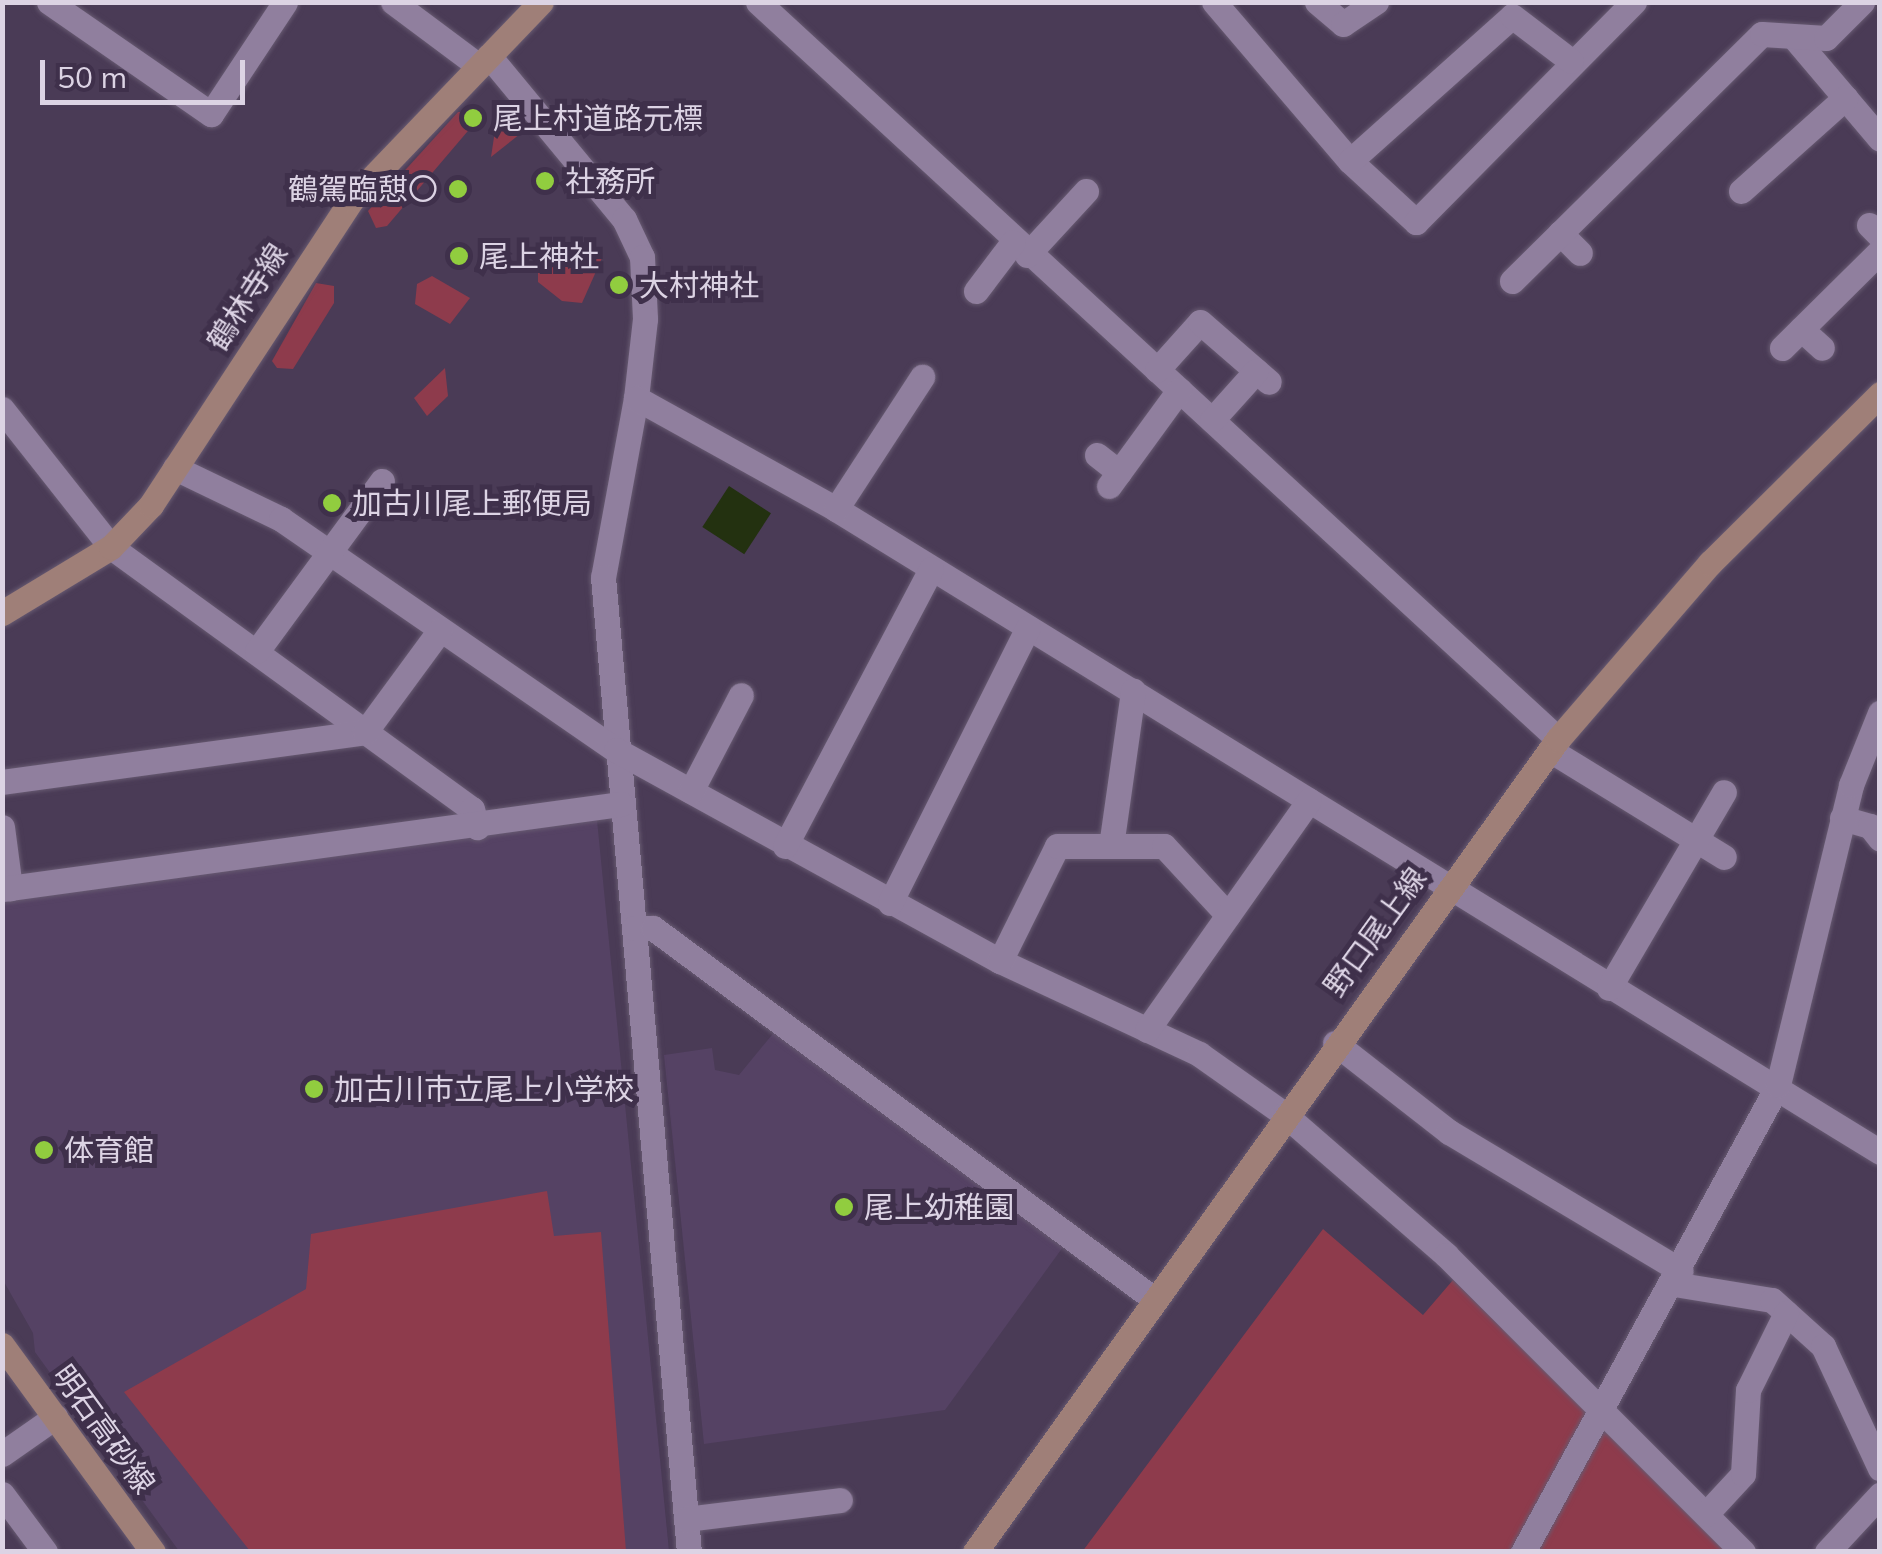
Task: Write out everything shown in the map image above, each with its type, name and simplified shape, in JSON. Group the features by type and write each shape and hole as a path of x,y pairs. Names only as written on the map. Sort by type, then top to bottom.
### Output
{"main road":[{"name":"鶴林寺線","path":"2,613 110,547 176,468 352,199 541,2"},
{"name":"野口尾上線","path":"975,1552 1335,1042 1554,744 1710,563 1880,394"},
{"name":"明石高砂線","path":"2,1345 153,1552"}],"street":[{"path":"49,2 210,114 286,2"},
{"path":"392,2 484,61 624,219 642,257 645,320 636,398 603,577 689,1552"},
{"path":"758,2 1020,249 1180,390 1554,744 1724,857"},
{"path":"1214,2 1350,161 1416,222 1634,2"},
{"path":"1317,2 1343,24 1376,2"},
{"path":"1512,281 1560,233 1655,153 1743,35 1797,40 1826,38 1862,2"},
{"path":"1350,161 1512,16 1571,62"},
{"path":"1797,40 1880,139"},
{"path":"1741,191 1774,179 1845,98"},
{"path":"976,291 1086,191"},
{"path":"1560,233 1580,253"},
{"path":"1782,348 1880,250"},
{"path":"1157,370 1200,322 1262,377 1212,420"},
{"path":"1801,329 1822,348"},
{"path":"836,509 922,378"},
{"path":"1096,455 1114,479 1180,390"},
{"path":"636,398 836,509 1446,888 1778,1085 1880,1152"},
{"path":"2,409 110,547 472,809 477,827"},
{"path":"176,468 281,519 616,750 1000,962 1199,1054 1284,1114 1446,1255 1744,1552"},
{"path":"257,651 382,481"},
{"path":"785,846 931,569"},
{"path":"890,902 1028,628"},
{"path":"2,782 365,732 440,630"},
{"path":"1110,846 1132,691"},
{"path":"691,791 741,695"},
{"path":"1523,1552 1604,1412 1778,1085 1842,818 1880,712"},
{"path":"1610,988 1724,792"},
{"path":"1148,1030 1309,800"},
{"path":"2,827 6,888 477,827 621,804"},
{"path":"1842,818 1870,826 1880,839"},
{"path":"1000,962 1057,846 1164,846 1228,915"},
{"path":"634,928 653,928 1154,1298"},
{"path":"1335,1042 1449,1132 1677,1277 1772,1300 1823,1346 1880,1468"},
{"path":"1706,1514 1743,1474 1748,1390 1786,1313"},
{"path":"2,1454 54,1417"},
{"path":"2,1494 44,1552"},
{"path":"1828,1552 1880,1495"},
{"path":"686,1519 840,1500"}],"shaded area":[{"path":"458,112 470,112 473,125 387,226 376,228 368,211"},
{"path":"507,114 520,134 491,157 496,124"},
{"path":"554,245 602,258 582,303 562,301 538,282 538,260"},
{"path":"432,276 470,298 450,324 415,304 417,284"},
{"path":"316,283 334,286 334,303 293,369 277,368 272,361"},
{"path":"445,368 448,396 427,416 414,398"},
{"path":"729,486 771,513 744,554 702,527"},
{"name":"加古川市立尾上小学校","path":"597,820 669,1551 179,1551 35,1352 33,1333 3,1280 2,897"},
{"name":"尾上幼稚園","path":"776,1030 1063,1247 945,1410 704,1444 664,1055 712,1048 715,1070 739,1075"},
{"path":"547,1191 554,1236 601,1232 626,1551 250,1551 124,1392 306,1289 311,1234"},
{"path":"1323,1229 1423,1315 1453,1280 1590,1414 1511,1551 1082,1552"},
{"path":"1606,1428 1734,1552 1534,1552"}],"place":[{"name":"尾上村道路元標","path":"473,118"},
{"name":"社務所","path":"545,181"},
{"name":"鶴駕臨憇〇","path":"458,189"},
{"name":"尾上神社","path":"459,256"},
{"name":"大村神社","path":"619,285"},
{"name":"加古川尾上郵便局","path":"332,503"},
{"name":"加古川市立尾上小学校","path":"314,1089"},
{"name":"体育館","path":"44,1150"},
{"name":"尾上幼稚園","path":"844,1207"}]}
